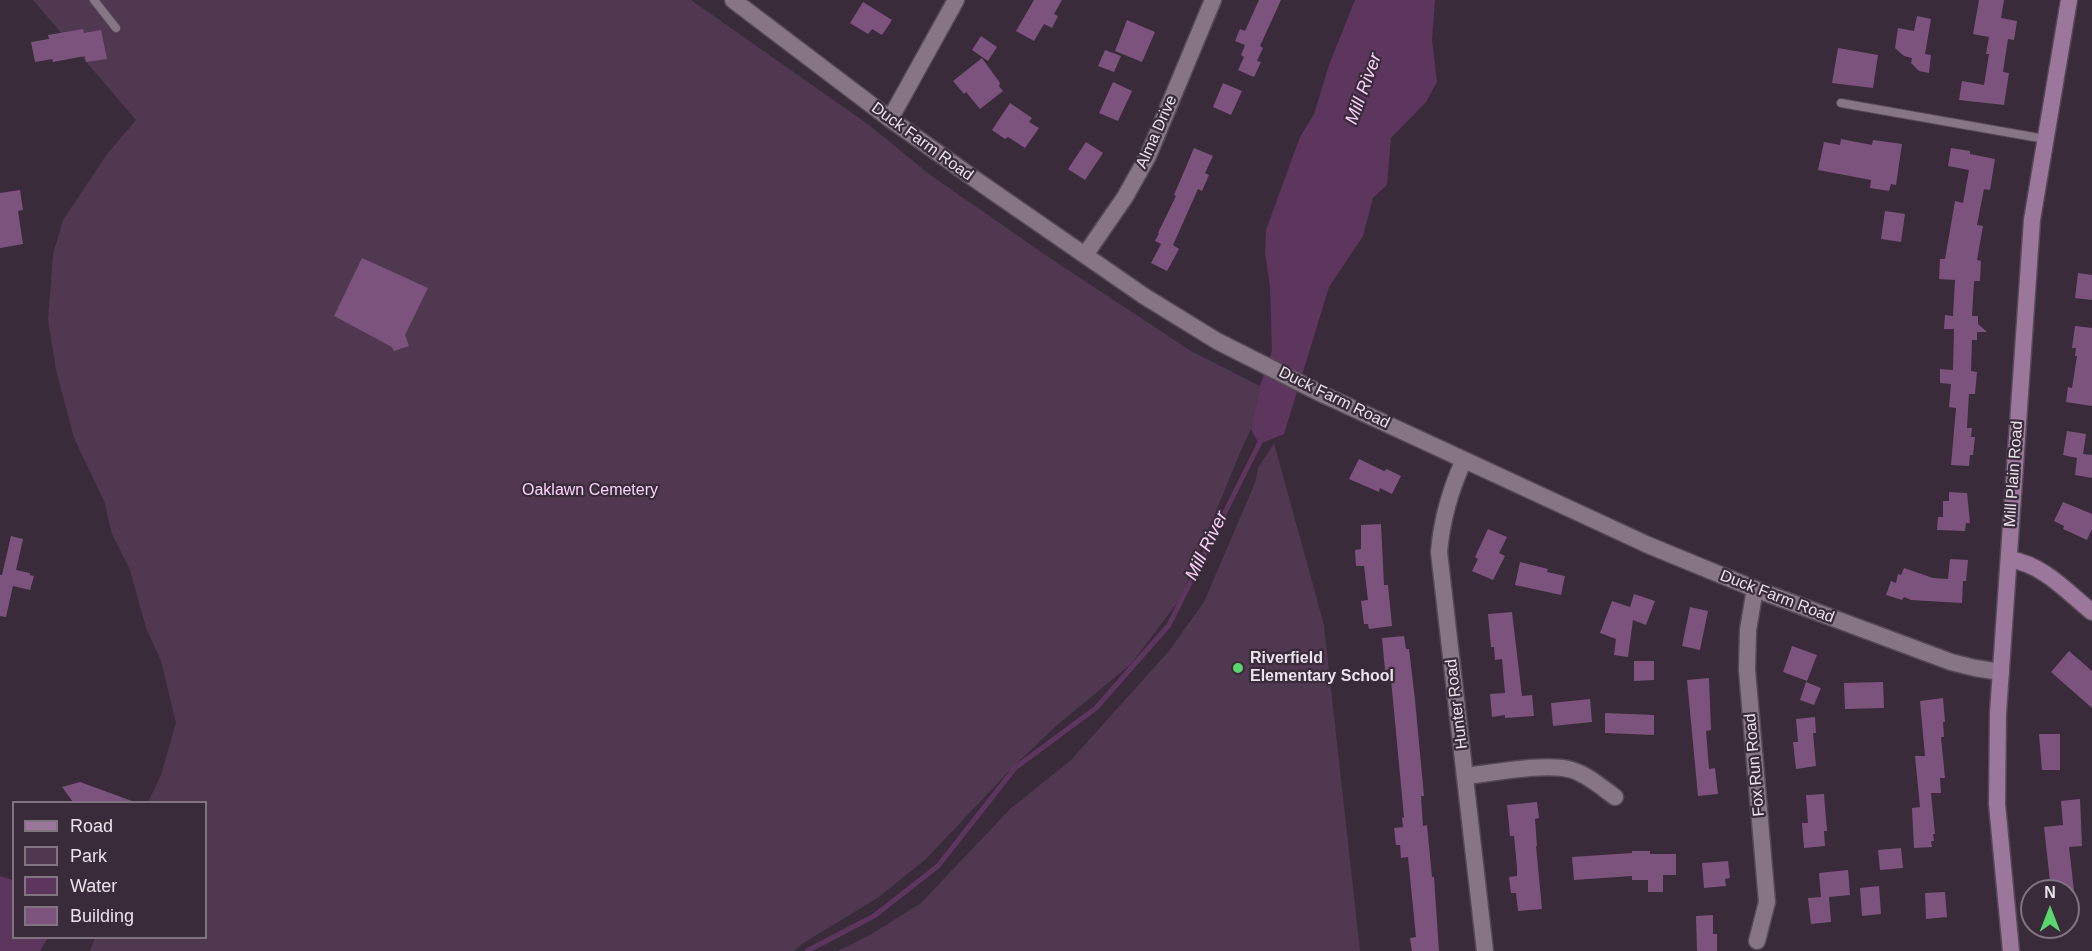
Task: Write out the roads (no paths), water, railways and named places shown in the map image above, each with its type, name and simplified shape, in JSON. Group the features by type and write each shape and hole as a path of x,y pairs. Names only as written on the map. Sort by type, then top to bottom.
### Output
{"main road":[{"name":"Mill Plain Road","path":"2011,951 1997,804 1996,760 2001,672 2031,230 2069,0"},
{"path":"2009,559 2040,569 2092,612"}],"street":[{"name":"Duck Farm Road","path":"733,0 890,119 1084,255 1179,319 1244,354 1322,394 1648,545 1755,589 1951,662 2001,672"},
{"path":"890,119 956,0"},
{"name":"Alma Drive","path":"1084,255 1125,196 1148,156 1213,0"},
{"name":"Hunter Road","path":"1464,460 1447,501 1441,525 1440,552 1485,951"},
{"name":"Fox Run Road","path":"1755,589 1748,630 1747,670 1767,902 1757,941"},
{"path":"1466,776 1553,767 1571,769 1588,777 1615,797"}],"lane":[{"path":"94,0 116,28"},
{"path":"1841,103 2045,139"}],"water":[{"path":"1355,0 1435,0 1432,40 1437,82 1426,102 1391,138 1387,185 1373,198 1363,236 1329,287 1284,434 1259,444 1251,429 1260,386 1272,351 1270,287 1265,253 1266,230 1300,137 1314,114 1329,65"},
{"path":"0,876 12,880 12,939 47,939 40,951 0,951"}],"waterway":[{"name":"Mill River","path":"807,951 874,916 938,866 1015,768 1096,708 1169,625 1261,440"}],"place":[{"name":"Riverfield Elementary School","path":"1238,668"}],"park label":[{"name":"Oaklawn Cemetery","path":"590,491"}]}
